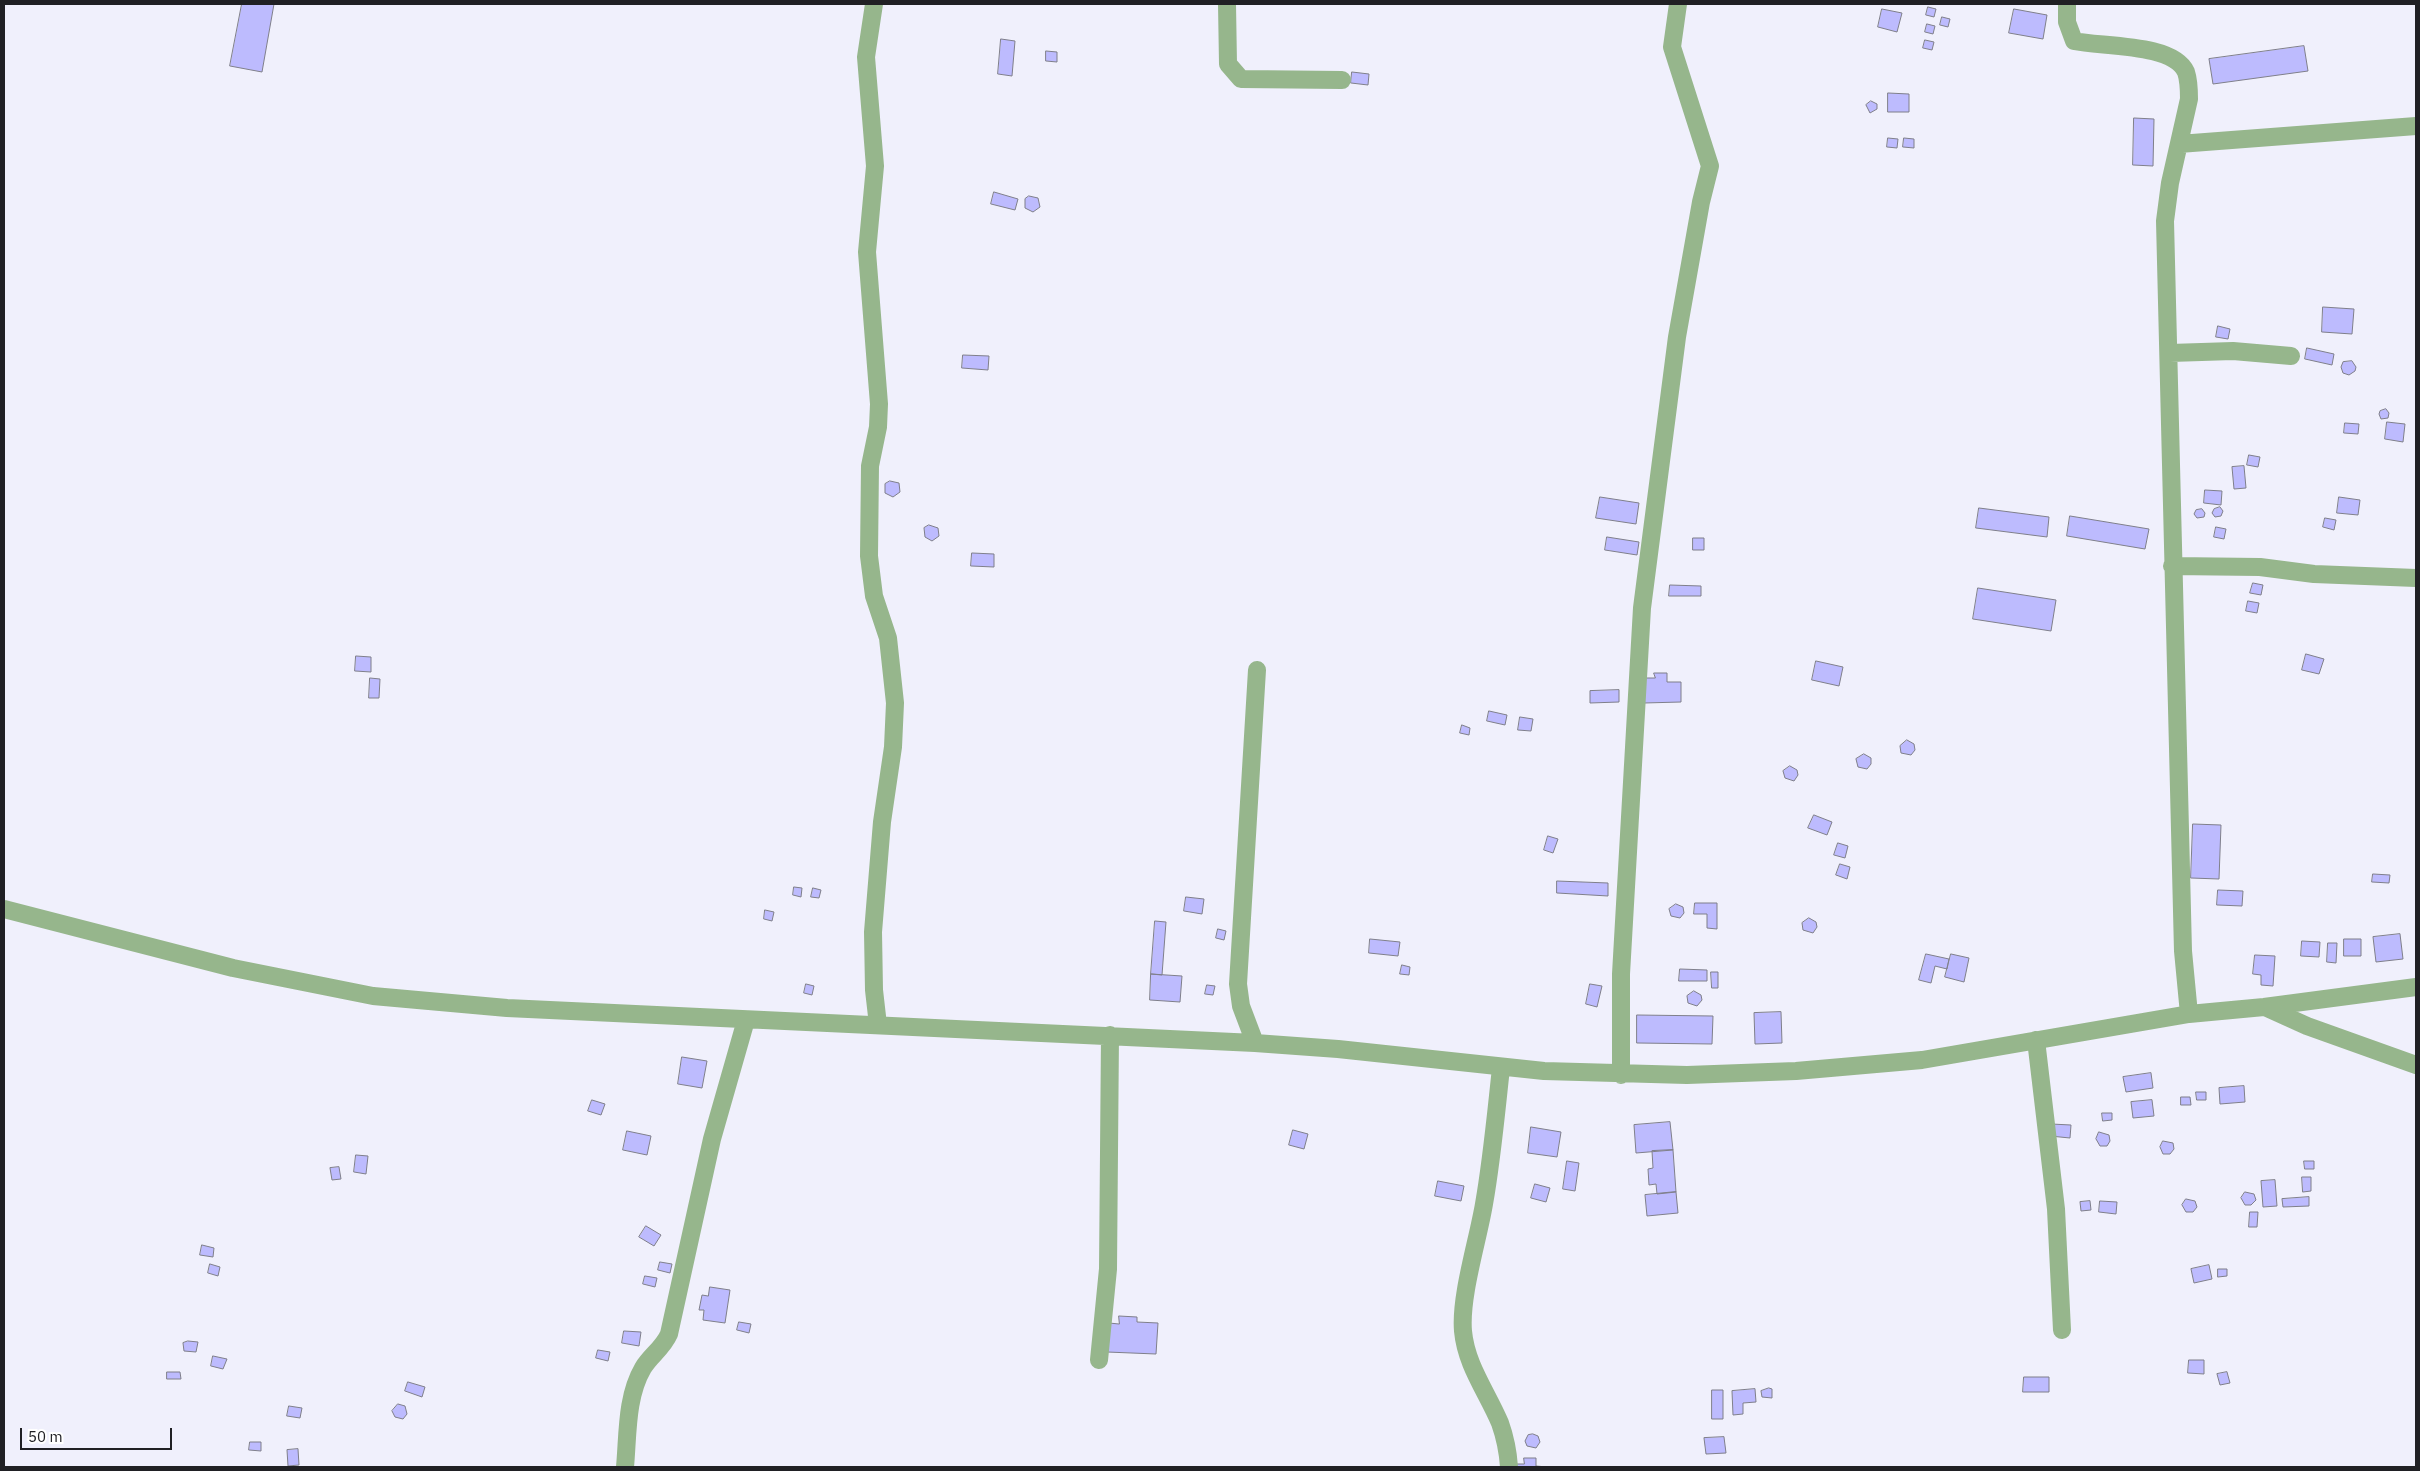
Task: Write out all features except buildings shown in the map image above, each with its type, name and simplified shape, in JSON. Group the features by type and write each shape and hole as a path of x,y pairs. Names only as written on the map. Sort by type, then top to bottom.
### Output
{"street":[{"path":"874,4 866,56 875,166 867,252 880,404 878,427 870,466 869,556 874,596 888,638 895,703 893,747 882,822 873,932 874,990 878,1025"},
{"path":"1227,4 1228,64 1242,79 1342,80"},
{"path":"1621,1074 1622,965 1642,608 1677,337 1701,202 1710,166 1672,47 1678,4"},
{"path":"2067,4 2067,22 2074,41 2093,45 2149,50 2176,60 2185,71 2189,85 2189,99 2178,144 2165,221 2170,353 2169,428 2183,951 2189,1014"},
{"path":"2178,144 2416,126"},
{"path":"2170,353 2233,351 2291,356"},
{"path":"2172,566 2252,567 2314,574 2416,578"},
{"path":"1255,1043 1241,1006 1238,984 1257,670"},
{"path":"4,910 233,968 373,996 507,1008 1255,1043 1338,1049 1500,1068 1621,1074 1687,1075 1806,1070 1922,1060 2189,1014 2264,1007 2416,987"},
{"path":"2264,1007 2307,1026 2416,1065"},
{"path":"625,1467 631,1401 635,1384 644,1366 665,1343 669,1334 712,1139 746,1020"},
{"path":"1098,1360 1108,1269 1110,1035"},
{"path":"2036,1040 2056,1209 2062,1330"},
{"path":"1500,1068 1492,1151 1467,1292 1463,1329 1466,1353 1500,1423 1507,1447 1509,1467"}]}
